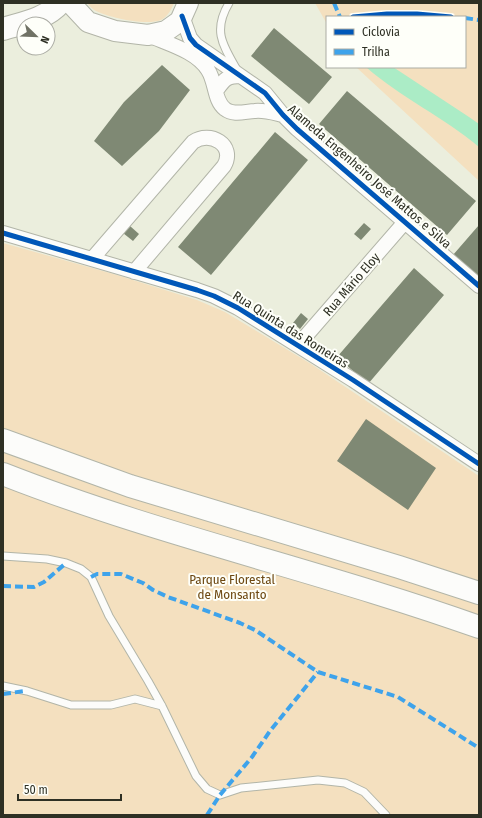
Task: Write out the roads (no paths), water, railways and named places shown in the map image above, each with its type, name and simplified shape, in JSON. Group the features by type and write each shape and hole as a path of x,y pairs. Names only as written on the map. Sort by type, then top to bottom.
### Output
{"highway":[{"path":"3,29 41,17 52,11 60,3"},
{"path":"3,440 130,486 399,567 479,593"},
{"path":"3,474 110,512 227,549 393,598 479,627"}],"street":[{"path":"72,3 88,22 115,30 148,35 196,58 204,64 210,72 219,102 233,113 257,110 283,115"},
{"path":"148,35 166,31 180,21 187,7"},
{"name":"Alameda Engenheiro José Mattos e Silva","path":"187,7 190,38 196,45 265,93 297,129 404,223 479,286"},
{"path":"216,91 224,80 230,76 240,76"},
{"path":"92,259 192,142 198,138 205,137 219,141 227,153 227,160 224,166 134,272"},
{"name":"Rua Mário Eloy","path":"298,346 404,223"},
{"name":"Rua Quinta das Romeiras","path":"3,233 197,290 226,301 479,464"}],"lane":[{"path":"229,3 224,12 222,21 222,42 240,76"},
{"path":"3,556 47,559 66,563 81,569 91,577 109,616 162,706 196,776 207,789 220,795 241,788 318,780 345,783 364,792 386,815"},
{"path":"3,686 27,691 71,705 111,705 135,698 162,706"}],"park label":[{"name":"Parque Florestal de Monsanto","path":"232,586"}]}
